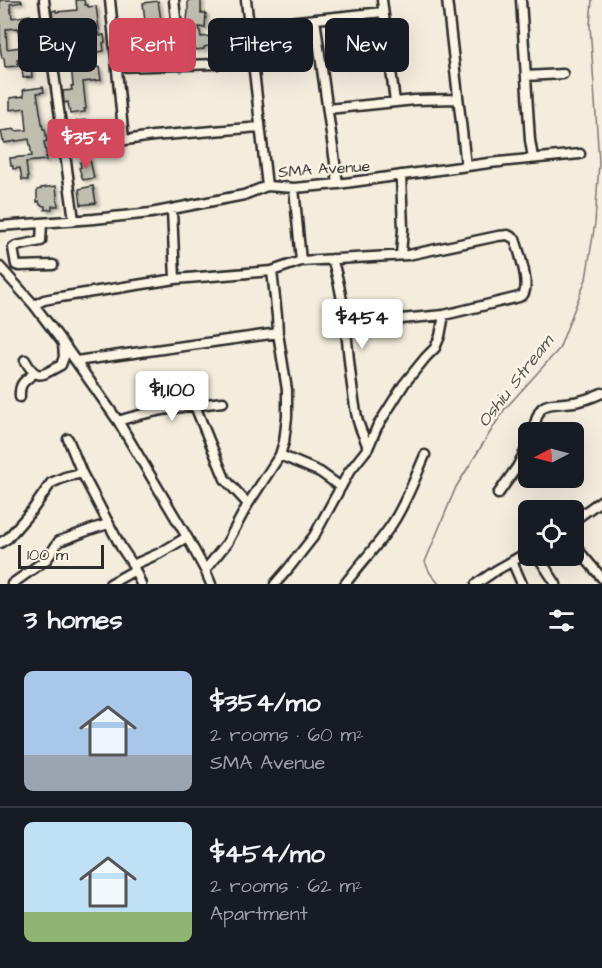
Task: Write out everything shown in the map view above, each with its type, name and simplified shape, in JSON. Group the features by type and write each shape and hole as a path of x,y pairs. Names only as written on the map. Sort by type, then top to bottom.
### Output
{"street":[{"path":"44,0 74,220"},
{"path":"110,0 112,18"},
{"path":"174,0 176,18"},
{"path":"246,0 248,18"},
{"path":"382,0 395,102"},
{"path":"447,0 466,166"},
{"path":"520,0 533,158"},
{"path":"338,184 315,19 383,12"},
{"path":"117,72 124,140"},
{"path":"254,72 267,186"},
{"path":"526,76 563,74"},
{"path":"328,109 395,102 458,99"},
{"path":"64,149 153,136 260,127"},
{"name":"SMA Avenue","path":"0,226 172,210 244,195 267,186 294,188 338,184 466,166 580,154"},
{"path":"401,175 403,229 401,255"},
{"path":"294,188 301,261"},
{"path":"172,210 175,279"},
{"path":"42,223 40,241 16,246 12,251 18,266 53,265"},
{"path":"34,305 54,298 175,279 272,270 301,261 401,255 498,236 515,238 522,262 525,289 524,294 519,297 444,315 346,324"},
{"path":"332,259 338,277 346,324 354,403 359,426 368,448"},
{"path":"0,267 34,305 118,421 187,537 211,584"},
{"path":"205,570 227,543 248,504 280,455 284,442 287,402 272,270"},
{"path":"275,584 314,536 349,472 368,448 377,427 404,384 435,348 444,315"},
{"path":"76,361 278,333"},
{"path":"25,360 36,375 41,375 61,365 64,357 63,344"},
{"path":"20,397 21,385 34,373"},
{"path":"536,422 538,414 547,404 573,402 602,393"},
{"path":"118,421 163,409 223,402"},
{"path":"195,406 225,479 248,504"},
{"path":"68,439 82,473 141,584"},
{"path":"280,455 320,472 341,487"},
{"path":"345,584 392,524 425,455"},
{"path":"498,494 518,464"},
{"path":"0,543 8,538 33,509 51,483 82,473"},
{"path":"584,513 602,500"},
{"path":"12,584 50,556 59,541 109,524"},
{"path":"110,584 134,567 187,537"},
{"path":"584,557 602,578"},
{"path":"476,584 518,558"},
{"path":"512,561 522,584"},
{"path":"544,566 556,584"}],"building":[{"path":"0,0 21,0 22,2 10,4 12,18 30,15 30,18 18,18 18,28 6,29 7,49 18,47 18,66 5,67 4,58 2,58"},
{"path":"76,0 84,0 88,7 96,6 100,36 104,35 104,51 97,52 97,18 53,18 52,11 77,10"},
{"path":"188,0 201,0 201,13 206,13 205,28 199,27 201,37 208,36 208,46 204,49 196,50 196,18 187,18"},
{"path":"158,1 161,18 145,18 143,3"},
{"path":"99,67 101,80 83,82 85,112 70,114 68,102 64,103 63,91 72,90 71,86 73,86 72,72 97,72"},
{"path":"22,72 32,72 32,77 23,78"},
{"path":"43,87 44,92 37,93 47,141 44,142 47,157 46,160 26,162 28,180 22,180 20,168 13,169 10,158 32,156 29,139 4,143 1,131 27,130 25,108 10,110 10,98 24,96 23,90"},
{"path":"88,120 89,135 75,134 74,124 77,124 77,121"},
{"path":"90,160 94,178 83,180 79,168 81,167 80,162"},
{"path":"56,186 58,206 45,210 45,206 37,202 37,190"},
{"path":"93,186 96,203 81,205 79,189"}],"waterway":[{"name":"Oshiu Stream","path":"439,584 425,562 456,487 504,410 559,349 586,279 595,223 599,162 590,25 592,0"}]}
